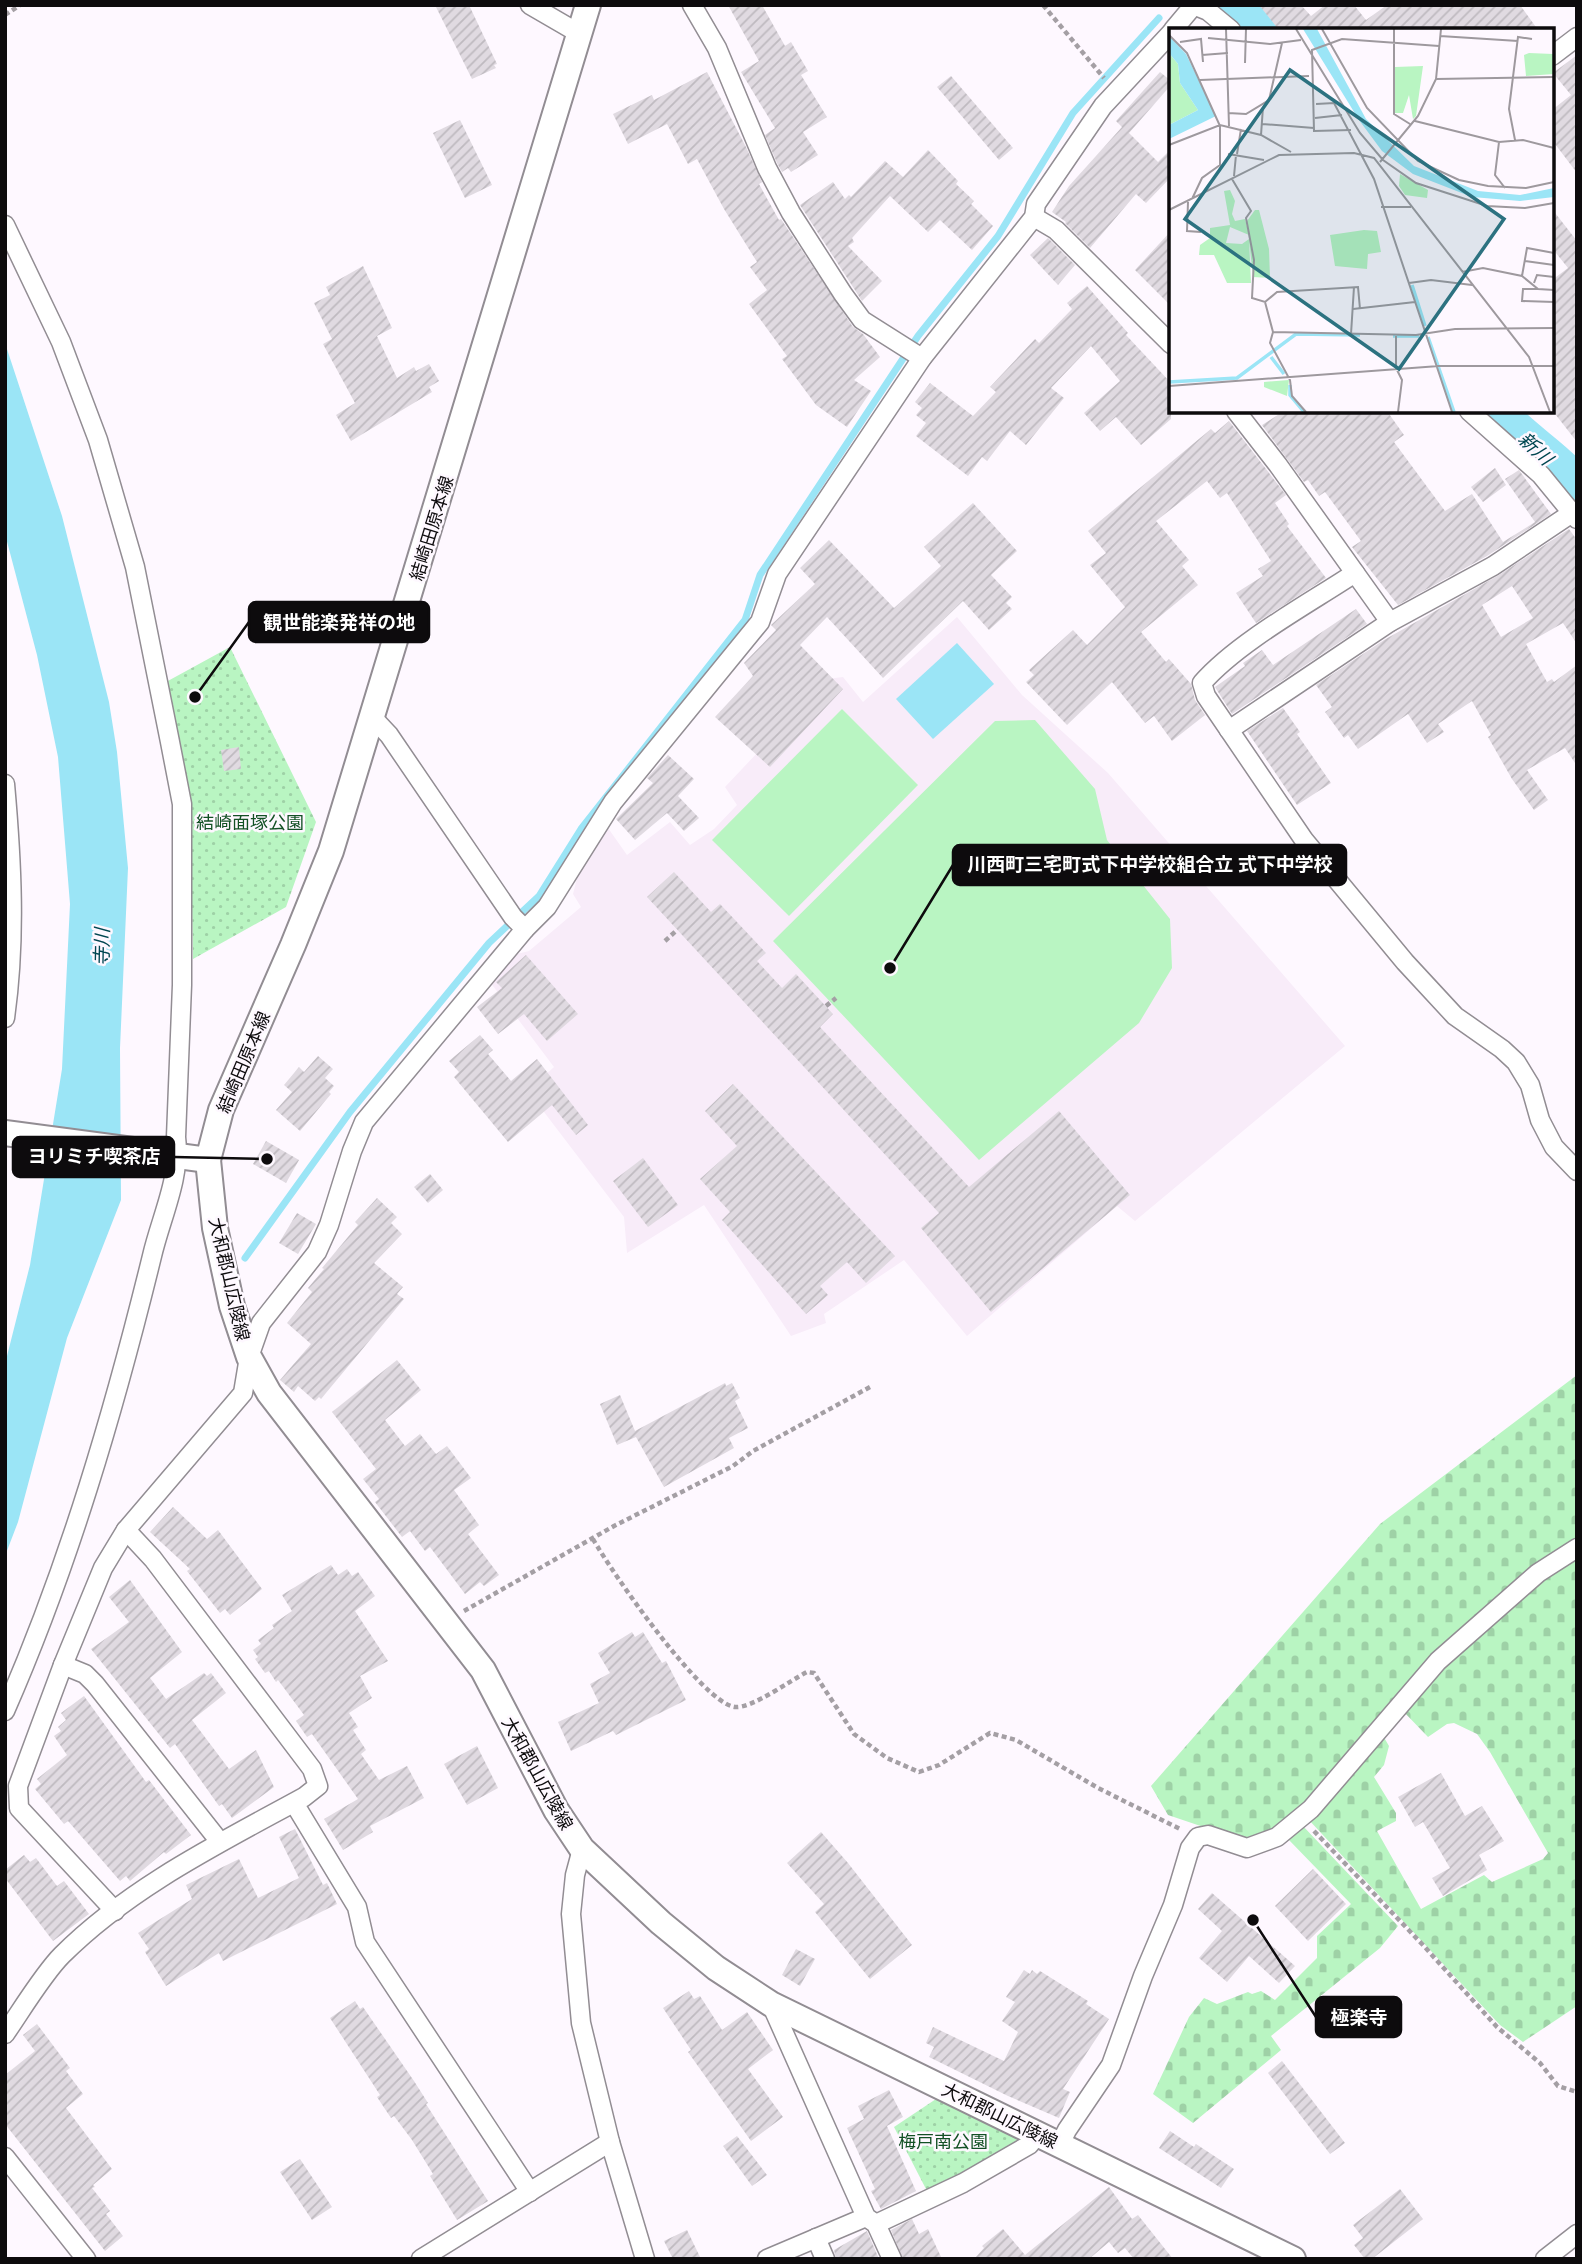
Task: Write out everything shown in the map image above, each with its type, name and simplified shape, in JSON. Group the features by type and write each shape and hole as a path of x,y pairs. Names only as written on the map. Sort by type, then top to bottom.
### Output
{"main road":[{"name":"結崎田原本線","path":"208,1160 221,1110 331,850 589,5"},
{"path":"8,1134 208,1160"},
{"name":"大和郡山広陵線","path":"208,1160 215,1228 232,1306 249,1357 269,1393 482,1670 556,1810 582,1849 661,1923 716,1968 771,2004 1293,2259"}],"street":[{"path":"530,5 580,33"},
{"path":"692,5 717,48 766,168 791,213 843,294 862,320 922,358"},
{"path":"1175,28 1194,5 1228,28"},
{"path":"115,1911 19,1808 18,1786 103,1568 125,1530 243,1393 249,1357 261,1322 317,1252 329,1225 364,1122 525,929 547,907 613,802 760,622 778,574 922,358 1034,217 1036,204 1103,106 1169,34"},
{"path":"1554,54 1577,37"},
{"path":"1034,217 1056,230 1169,342"},
{"path":"5,225 61,342 98,440 135,567 182,804 182,985 176,1137 168,1156 169,1200 160,1221 100,1451 62,1565 5,1711"},
{"path":"1238,413 1390,622"},
{"path":"1229,730 1390,622 1493,566 1574,516 1541,475 1471,413"},
{"path":"1354,573 1213,670 1202,683 1206,696 1304,840 1405,962 1455,1017 1502,1049 1516,1062 1530,1085 1540,1120 1554,1147 1577,1171"},
{"path":"373,718 389,735 513,917 525,929"},
{"path":"5,784 12,947 5,1018"},
{"path":"5,2034 60,1957 115,1911 220,1842 294,1803 318,1786 312,1769 153,1559 125,1530"},
{"path":"767,2259 816,2238 871,2221 963,2183 1029,2145 1067,2130 1111,2065 1172,1905 1190,1848 1198,1837 1208,1835 1247,1848 1276,1837 1311,1809 1438,1661 1538,1573 1577,1548"},
{"path":"63,1665 85,1674 95,1684 220,1842"},
{"path":"294,1803 356,1907 365,1942 530,2192"},
{"path":"582,1849 575,1875 572,1914 581,2023 610,2142 645,2259"},
{"path":"771,2004 871,2221 892,2259"},
{"path":"421,2259 610,2142"},
{"path":"5,2157 86,2259"},
{"path":"1545,2259 1577,2234"},
{"path":"816,2238 825,2259"}],"path":[{"path":"5,15 20,5"},
{"path":"1043,5 1115,93"},
{"path":"665,941 677,930"},
{"path":"826,1006 836,998"},
{"path":"446,1624 593,1539 733,1466 753,1451 870,1387"},
{"path":"593,1539 669,1647 716,1698 734,1707 746,1706 807,1672 814,1673 854,1734 887,1758 919,1772 939,1765 990,1733 1016,1740 1098,1788 1198,1837"},
{"path":"1300,1817 1497,2027 1527,2050 1558,2086 1577,2092"}],"shaded area":[{"path":"957,617 1022,695 1108,773 1345,1046 1135,1221 1117,1206 967,1336 904,1260 824,1314 826,1323 791,1336 704,1205 627,1253 624,1217 528,1091 554,1067 490,982 517,954 529,951 581,907 573,894 577,878 608,828 627,855 670,822 690,845 714,829 737,805 725,787 827,679 843,677 863,702"}],"green space":[{"name":"結崎面塚公園","path":"230,647 316,822 286,907 193,959 190,793 166,682"},
{"path":"842,709 918,785 789,916 712,840"},
{"path":"1035,720 1095,789 1107,840 1170,919 1172,968 1139,1023 979,1160 773,941 995,721"},
{"path":"1577,1375 1577,1540 1524,1575 1295,1816 1262,1836 1239,1839 1168,1815 1151,1786 1380,1524"},
{"path":"1577,1557 1577,2006 1523,2042 1500,2025 1308,1819 1382,1734 1389,1746 1384,1765 1374,1777 1396,1813 1396,1821 1377,1831 1421,1909 1484,1875 1492,1882 1543,1859 1548,1853 1477,1734 1454,1723 1447,1724 1428,1737 1403,1711 1439,1672 1555,1569"},
{"path":"1302,1825 1398,1926 1380,1948 1271,2036 1281,2050 1193,2123 1153,2094 1189,2017 1204,1998 1217,2004 1248,1992 1252,1994 1261,1991 1275,2000 1317,1958 1317,1936 1351,1904 1288,1839"},
{"name":"梅戸南公園","path":"939,2097 1018,2136 1015,2145 927,2191 894,2127"}],"water":[{"name":"寺川","path":"5,343 62,516 109,702 117,752 128,868 120,1048 121,1200 67,1338 18,1522 5,1556 5,1364 30,1265 62,1069 70,904 58,757 37,655 5,534"},
{"path":"957,643 994,684 933,739 896,699"}],"building":[{"path":"435,5 469,5 497,64 494,65 496,68 472,79"},
{"path":"728,5 762,5 785,46 791,42 808,71 801,75 827,117 803,132 818,155 791,172 788,168 782,172 777,163 765,135 775,128 741,72 759,61"},
{"path":"1259,5 1301,5 1311,16 1325,5 1354,5 1366,20 1387,5 1520,5 1537,28 1277,28"},
{"path":"1577,55 1577,173 1554,143 1554,108 1571,95 1554,72"},
{"path":"707,72 746,147 762,182 759,184 779,220 781,219 853,327 863,334 880,357 854,380 871,391 847,427 816,405 782,359 787,356 749,304 767,290 750,267 757,262 697,159 688,164 667,124 628,144 613,114 652,95 654,100"},
{"path":"1160,72 1169,79 1169,87 1129,133 1158,162 1169,151 1169,179 1146,203 1136,194 1090,248 1066,222 1052,212 1069,186 1122,127 1116,121"},
{"path":"951,76 1013,148 999,160 937,87"},
{"path":"460,120 492,185 465,198 433,133"},
{"path":"928,150 958,181 956,184 974,201 971,204 993,226 972,250 940,220 928,232 890,196 848,246 882,281 862,301 800,205 833,182 845,199 849,195 851,197 885,161 903,177"},
{"path":"1554,212 1577,241 1577,442 1554,413 1554,278 1568,268 1554,250"},
{"path":"1169,233 1169,304 1135,270"},
{"path":"1048,238 1075,265 1058,285 1030,255"},
{"path":"363,266 392,328 377,336 397,378 414,367 416,371 429,364 439,381 429,387 432,392 351,441 336,415 355,403 323,344 332,339 314,303 330,295 326,287"},
{"path":"1087,286 1128,333 1126,335 1169,381 1171,419 1141,445 1116,417 1100,431 1084,413 1120,381 1091,346 1051,388 1064,398 1026,445 1010,431 987,461 982,457 968,476 916,436 926,423 916,415 922,408 915,402 930,383 973,416 996,392 990,387 1035,339 1039,343 1072,309 1067,303"},
{"path":"1281,413 1388,413 1404,435 1394,442 1445,511 1472,494 1503,542 1535,522 1505,479 1519,470 1551,514 1487,556 1398,605 1352,547 1361,541 1325,492 1319,496 1308,480 1304,482 1262,425"},
{"path":"1229,421 1286,495 1275,503 1289,524 1287,526 1326,578 1256,623 1236,593 1263,576 1258,569 1271,561 1227,493 1220,498 1207,481 1156,521 1189,560 1182,566 1198,585 1141,632 1166,662 1169,659 1191,684 1195,700 1205,715 1172,741 1154,716 1145,723 1112,682 1067,725 1026,682 1034,675 1029,670 1073,630 1087,645 1125,607 1090,565 1106,553 1088,531 1211,429 1215,433"},
{"path":"1495,468 1506,485 1483,502 1471,487"},
{"path":"973,503 1017,551 991,575 1012,597 1006,603 1012,609 989,630 963,601 883,678 827,617 800,645 843,689 770,767 715,717 753,676 744,663 776,630 771,625 815,584 800,568 829,540 894,608 941,566 924,547"},
{"path":"1569,529 1577,540 1577,644 1563,623 1526,644 1547,682 1552,679 1554,682 1577,665 1577,766 1565,748 1527,770 1548,800 1534,810 1488,737 1491,735 1472,701 1438,724 1444,732 1427,743 1408,714 1358,749 1348,735 1344,738 1325,712 1332,707 1316,685 1384,640 1499,575","holes":["1512,586 1533,618 1501,637 1482,605"]},
{"path":"1356,609 1367,624 1232,714 1215,687 1245,666 1243,663 1262,650 1273,665"},
{"path":"1283,708 1300,732 1297,734 1331,783 1297,805 1247,731"},
{"path":"239,747 241,769 224,771 221,750"},
{"path":"668,755 694,779 678,796 699,818 684,831 667,813 635,840 616,819 653,783 647,778"},
{"path":"674,872 711,912 720,904 766,953 757,961 782,988 796,974 833,1014 820,1027 969,1187 1059,1111 1130,1195 991,1312 921,1228 939,1213 647,897"},
{"path":"526,955 578,1014 547,1041 524,1014 498,1034 477,1007 502,988 496,982"},
{"path":"480,1035 493,1050 488,1054 511,1081 537,1059 588,1125 576,1135 552,1105 508,1142 454,1077 459,1072 449,1061"},
{"path":"318,1056 333,1069 325,1078 334,1086 329,1092 331,1094 300,1131 276,1110 292,1092 284,1085 299,1067 304,1072"},
{"path":"733,1084 895,1256 866,1283 847,1262 820,1286 828,1295 806,1314 722,1220 730,1212 700,1179 737,1146 705,1111"},
{"path":"266,1141 299,1160 286,1183 253,1164"},
{"path":"643,1158 678,1205 648,1227 613,1181"},
{"path":"430,1174 443,1190 428,1203 414,1187"},
{"path":"377,1198 397,1217 391,1223 402,1234 374,1263 403,1287 397,1294 404,1299 321,1399 319,1397 315,1401 298,1386 294,1392 280,1380 311,1344 287,1323 312,1292 308,1288 324,1269 322,1268 358,1225 355,1222"},
{"path":"297,1213 316,1224 298,1254 279,1243"},
{"path":"397,1360 421,1390 385,1420 405,1446 420,1434 436,1454 447,1446 471,1478 454,1490 479,1525 468,1534 499,1575 484,1586 480,1582 465,1594 430,1547 425,1551 410,1531 402,1537 375,1502 379,1499 363,1479 376,1469 332,1412"},
{"path":"725,1383 726,1386 732,1383 740,1398 735,1401 748,1428 729,1438 734,1448 664,1487 636,1437 617,1445 600,1404 620,1395 635,1431"},
{"path":"173,1507 207,1539 218,1530 262,1589 230,1615 225,1609 220,1613 187,1571 190,1569 150,1532"},
{"path":"331,1565 338,1575 347,1569 352,1576 358,1572 375,1596 355,1611 388,1661 360,1676 372,1698 349,1713 358,1727 353,1730 366,1750 361,1754 379,1780 407,1766 424,1798 370,1826 373,1832 343,1850 324,1819 358,1799 312,1734 307,1737 296,1721 304,1715 278,1680 276,1682 269,1671 265,1673 255,1659 258,1657 253,1650 261,1644 258,1640 274,1628 272,1625 292,1611 282,1595"},
{"path":"130,1580 182,1652 150,1678 166,1699 204,1673 207,1676 211,1673 226,1693 192,1720 229,1769 256,1750 274,1787 232,1818 222,1804 219,1806 175,1744 170,1748 91,1649 129,1622 109,1597"},
{"path":"632,1632 635,1637 643,1632 662,1663 666,1661 686,1700 616,1735 613,1731 571,1751 558,1722 599,1703 590,1684 610,1673 598,1653"},
{"path":"84,1696 146,1782 149,1780 191,1835 166,1854 164,1852 130,1881 126,1876 120,1881 68,1821 64,1824 35,1789 41,1784 37,1779 67,1755 54,1736 61,1731 58,1727 66,1720 61,1713"},
{"path":"477,1746 498,1788 467,1805 444,1764"},
{"path":"1441,1773 1465,1816 1482,1806 1504,1841 1479,1855 1487,1870 1443,1896 1432,1878 1450,1868 1423,1822 1415,1827 1398,1797"},
{"path":"295,1829 323,1885 327,1883 337,1904 223,1961 219,1953 166,1986 145,1952 149,1949 138,1933 192,1899 186,1885 239,1859 258,1898 299,1878 279,1837"},
{"path":"821,1832 912,1945 870,1979 815,1912 824,1904 787,1863"},
{"path":"24,1855 30,1862 36,1858 57,1886 64,1881 89,1914 53,1941 5,1878 5,1870"},
{"path":"1313,1869 1346,1904 1308,1941 1275,1906"},
{"path":"1212,1893 1295,1966 1279,1983 1249,1956 1227,1982 1199,1958 1222,1931 1198,1909"},
{"path":"796,1949 815,1959 800,1986 782,1975"},
{"path":"1024,1970 1030,1974 1032,1970 1037,1974 1040,1971 1088,2001 1086,2004 1109,2019 1063,2089 1070,2092 1059,2118 929,2057 934,2047 926,2043 933,2027 1004,2061 1018,2032 1002,2021 1015,2002 1006,1997"},
{"path":"689,1991 694,1999 700,1996 722,2030 747,2012 773,2050 748,2069 783,2117 751,2141 688,2052 691,2050 663,2008"},
{"path":"355,2001 360,2009 363,2007 414,2081 488,2201 457,2220 412,2140 394,2116 391,2118 377,2097 380,2095 330,2018"},
{"path":"37,2024 70,2068 66,2071 83,2094 66,2108 112,2169 92,2188 110,2211 106,2214 123,2236 105,2251 5,2124 5,2075 35,2051 23,2035"},
{"path":"1282,2061 1345,2143 1330,2154 1268,2073"},
{"path":"889,2090 903,2117 887,2126 916,2191 881,2209 871,2191 875,2189 847,2128 864,2119 858,2106"},
{"path":"1170,2131 1234,2169 1221,2188 1159,2148"},
{"path":"737,2136 767,2175 752,2186 723,2146"},
{"path":"300,2159 332,2207 312,2220 280,2172"},
{"path":"1109,2187 1132,2219 1138,2215 1173,2259 1134,2259 1125,2248 1118,2253 1109,2242 1089,2259 974,2259 984,2248 982,2246 1003,2229 1025,2255"},
{"path":"1400,2189 1423,2219 1372,2259 1365,2259 1354,2245 1363,2238 1353,2225"},
{"path":"912,2219 919,2234 928,2229 942,2259 903,2259 891,2230"},
{"path":"687,2230 701,2259 673,2259 664,2241"},
{"path":"867,2231 879,2259 836,2259 834,2250"}],"waterway":[{"name":"新川","path":"1229,5 1255,28"},
{"path":"245,1258 350,1112 489,943 539,896 581,829 745,620 760,575 918,336 998,236 1073,113 1159,18"},
{"name":"新川","path":"1498,413 1577,486"}],"place":[{"name":"観世能楽発祥の地","path":"195,697"},
{"name":"川西町三宅町式下中学校組合立 式下中学校","path":"890,968"},
{"name":"ヨリミチ喫茶店","path":"267,1159"},
{"name":"極楽寺","path":"1253,1920"}]}
